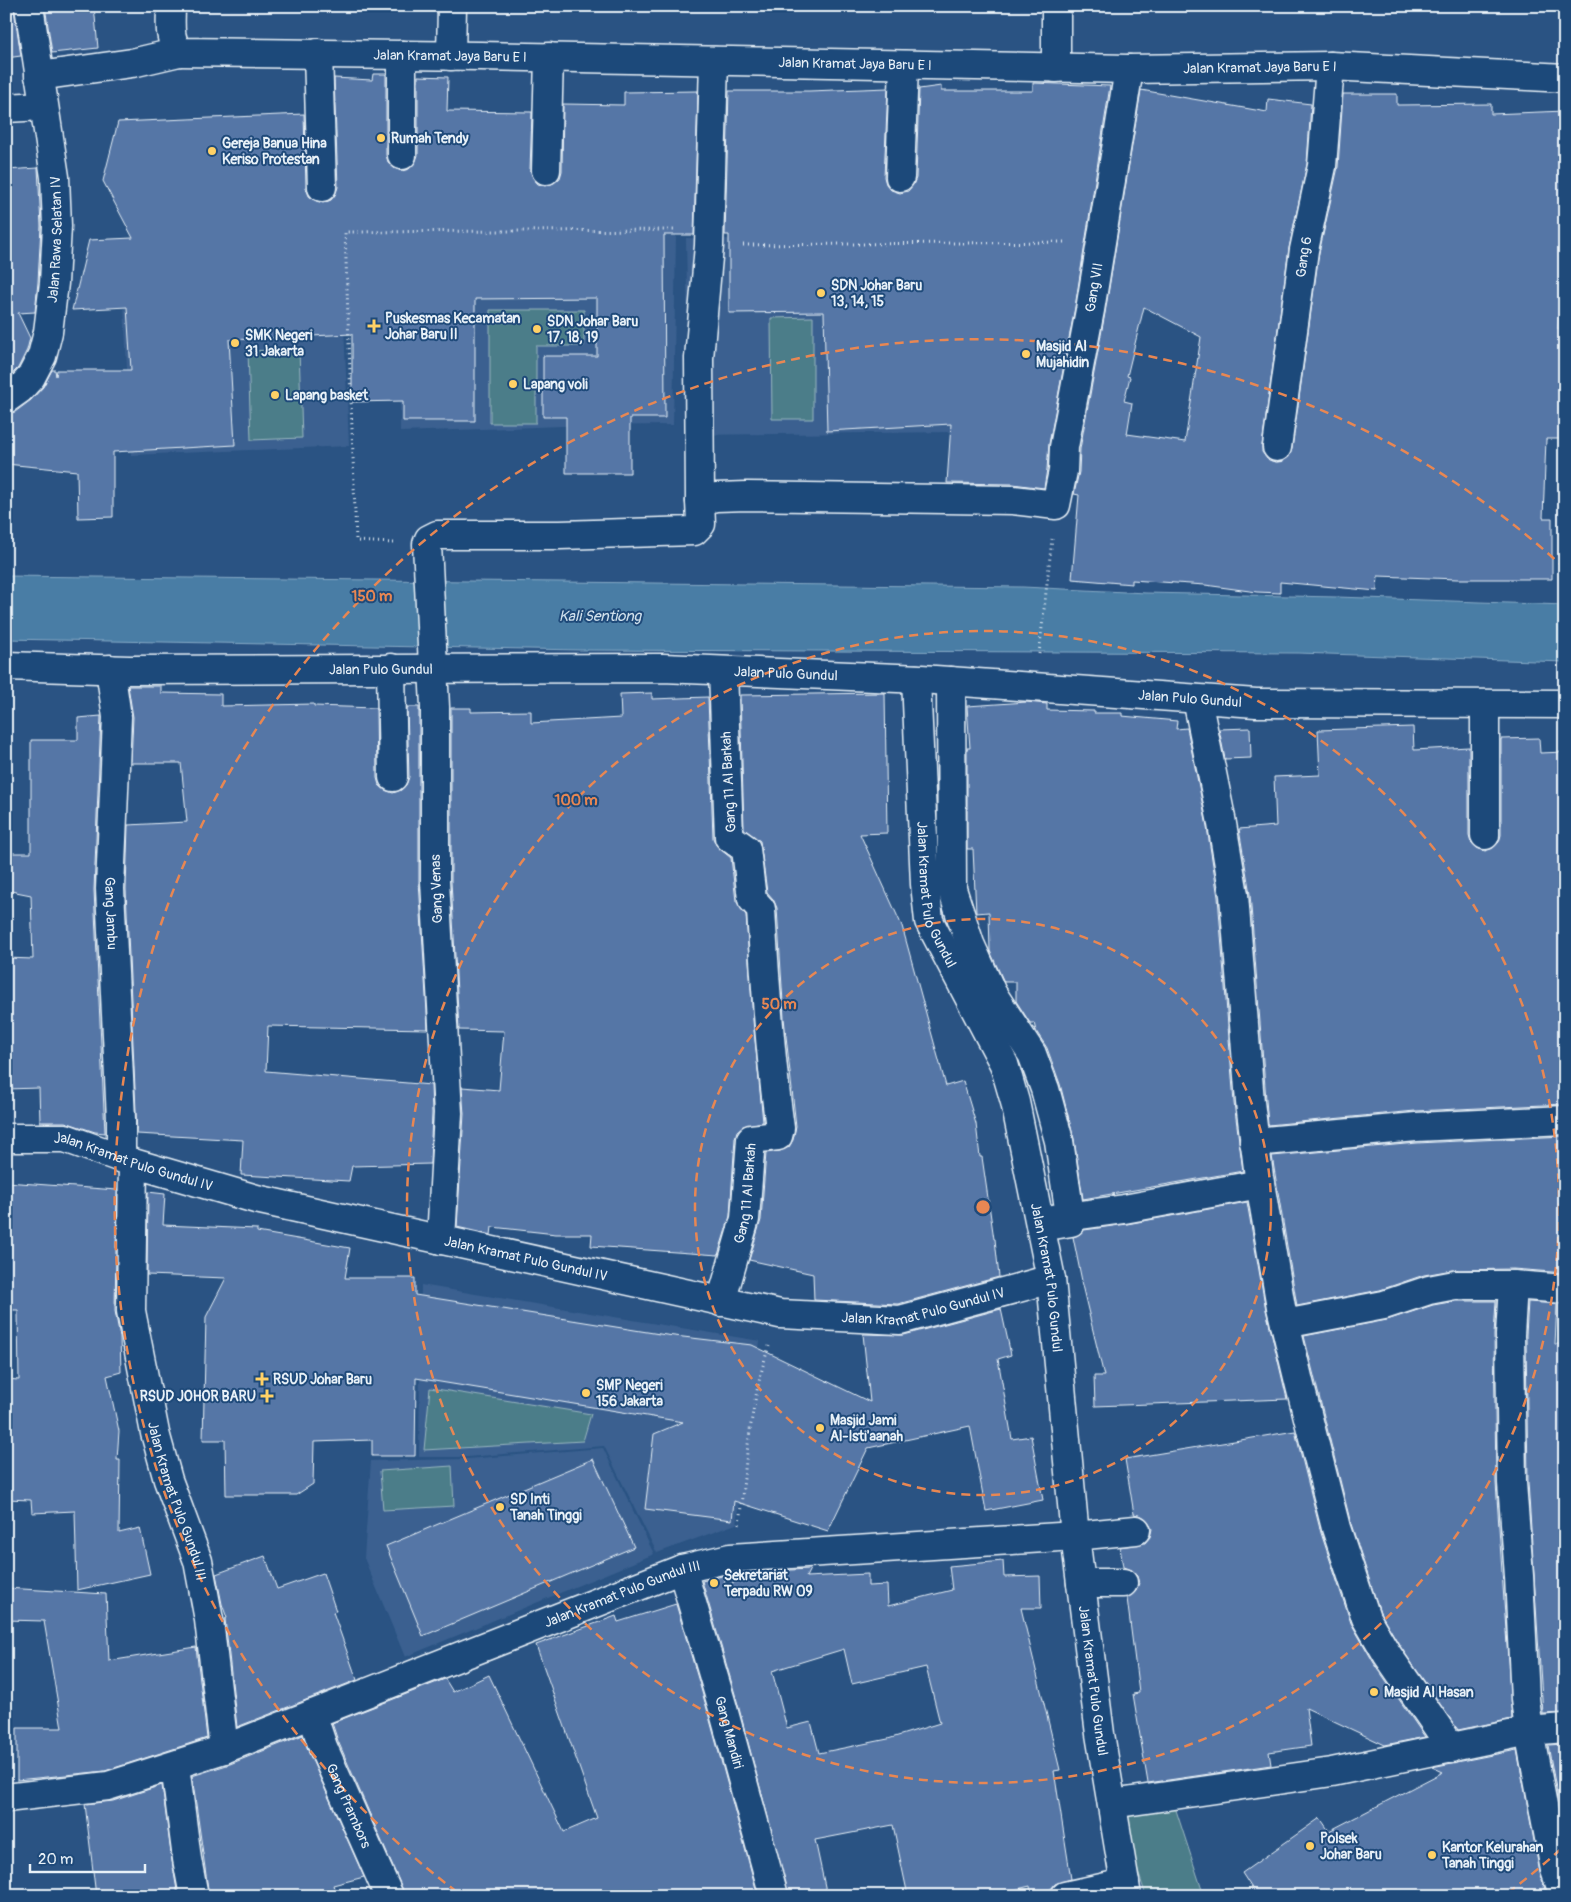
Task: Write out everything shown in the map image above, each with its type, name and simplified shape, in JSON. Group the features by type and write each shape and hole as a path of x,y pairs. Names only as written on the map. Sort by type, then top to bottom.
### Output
{"street":[{"name":"Jalan Rawa Selatan IV","path":"6,398 20,389 31,377 42,356 54,283 57,226 56,177 43,106 29,6"},
{"path":"451,56 452,6"},
{"path":"1056,6 1056,68"},
{"path":"171,14 173,46 179,52"},
{"name":"Jalan Kramat Jaya Baru E I","path":"39,76 132,63 179,52 548,57 1129,69 1330,66 1565,78"},
{"path":"318,53 322,186"},
{"path":"402,55 402,155"},
{"path":"546,170 548,57"},
{"path":"428,548 437,535 560,535 694,531 701,524 699,358 709,246 714,60"},
{"path":"900,177 904,65"},
{"name":"Gang 6","path":"1277,447 1304,250 1322,166 1330,66"},
{"name":"Gang VII","path":"700,501 716,497 747,496 1013,500 1056,505 1063,471 1064,447 1100,247 1129,69"},
{"path":"6,108 43,106"},
{"name":"Gang Venas","path":"428,548 435,707 435,881 448,1113 441,1240"},
{"name":"Jalan Pulo Gundul","path":"6,666 110,669 391,668 432,665 663,668 919,679 1256,703 1565,704"},
{"path":"391,668 393,777"},
{"name":"Gang Jambu","path":"110,669 117,718 110,889 122,1119 127,1160"},
{"name":"Gang 11 Al Barkah","path":"721,1302 745,1219 751,1139 778,1136 780,1128 768,1023 761,909 752,900 746,849 729,837 723,671"},
{"name":"Jalan Kramat Pulo Gundul","path":"919,679 925,884 929,921 974,984 1004,1064 1054,1221 1051,1280 1086,1535 1098,1583 1100,1734 1125,1802 1126,1889"},
{"path":"950,681 952,889 970,944 974,984"},
{"path":"1197,699 1222,818 1234,895 1254,1142 1285,1324 1336,1528 1366,1618 1387,1654 1452,1748"},
{"path":"1485,705 1485,835"},
{"path":"1254,1142 1416,1127 1565,1120"},
{"name":"Jalan Kramat Pulo Gundul IV","path":"6,1138 66,1138 127,1160 256,1199 780,1314 900,1320 1051,1280"},
{"name":"Jalan Kramat Pulo Gundul III","path":"127,1160 131,1311 155,1433 168,1480 198,1561 209,1620 224,1749"},
{"path":"1054,1221 1260,1184"},
{"path":"1285,1324 1384,1305 1429,1290 1455,1285 1513,1285 1565,1289"},
{"path":"1513,1285 1510,1345 1512,1483 1525,1699 1529,1731 1555,1870 1564,1896"},
{"name":"Jalan Kramat Pulo Gundul III","path":"6,1798 108,1786 175,1766 224,1749 682,1569 735,1558 1086,1535 1136,1530"},
{"name":"Gang Mandiri","path":"682,1569 722,1705 774,1896"},
{"name":"Gang Prambors","path":"312,1714 323,1747 389,1896"},
{"path":"1125,1802 1332,1772 1529,1731 1565,1728"},
{"path":"175,1766 187,1859 194,1896"},
{"path":"1065,1896 1126,1889"}],"path":[{"path":"428,548 356,541 345,232 692,230 709,246 1064,242 1100,247"},
{"path":"1038,659 1049,565"},
{"path":"735,1558 753,1412 760,1374 780,1314"}],"shaded area":[{"name":"SMK Negeri 31 Jakarta","path":"340,230 349,446 131,455 121,239"},
{"name":"SDN Johar Baru 17, 18, 19","path":"400,232 676,233 673,425 561,426 400,432"},
{"name":"SDN Johar Baru 13, 14, 15","path":"958,237 952,432 690,435 686,238 827,242"},
{"name":"SMP Negeri 156 Jakarta","path":"421,1285 760,1341 736,1524 657,1553 604,1446 467,1457 419,1457"},
{"name":"SD Inti Tanah Tinggi","path":"603,1448 654,1554 405,1657 364,1558 371,1461 467,1459"}],"green space":[{"name":"Lapang voli","path":"490,310 584,310 584,346 536,346 536,423 490,423"},
{"path":"813,317 813,419 772,419 771,318"},
{"name":"Lapang basket","path":"299,349 302,438 251,440 248,351"},
{"path":"430,1388 591,1414 583,1441 424,1450"},
{"path":"452,1466 454,1506 383,1510 380,1471"},
{"path":"1173,1801 1204,1896 1146,1896 1121,1819"}],"water":[{"name":"Kali Sentiong","path":"6,576 1023,587 1146,593 1565,605 1565,662 1298,653 581,650 6,639"}],"building":[{"path":"45,6 94,6 98,48 52,53"},
{"path":"14,9 21,56 6,58 6,10"},
{"path":"373,74 386,74 386,155 388,162 394,168 402,171 409,169 415,163 418,155 418,76 448,77 447,111 532,112 530,170 538,184 545,186 554,183 560,178 562,171 563,104 624,105 624,92 698,91 694,235 664,235 665,418 630,418 630,473 566,473 566,417 543,417 543,356 597,356 597,298 475,299 475,421 403,421 403,401 352,402 352,334 229,340 235,445 113,452 113,517 78,518 77,471 6,464 6,414 15,412 31,400 43,387 52,370 55,370 56,376 57,370 131,370 127,307 72,310 89,240 133,238 103,181 118,122 304,114 306,188 309,196 323,203 331,200 338,187 334,78 372,80"},
{"path":"1033,83 1110,86 1075,307 1049,444 1044,488 1013,484 947,483 951,424 827,431 824,312 729,313 729,235 725,235 729,91 809,91 888,88 884,177 886,184 891,190 900,193 908,191 916,178 919,89 941,86 941,91 1033,91"},
{"path":"1141,90 1267,112 1268,99 1311,104 1307,164 1289,248 1262,445 1262,452 1267,459 1275,462 1283,461 1289,457 1292,449 1319,253 1338,167 1343,94 1397,94 1397,105 1491,104 1491,114 1565,111 1565,262 1562,262 1558,329 1565,329 1563,439 1546,439 1543,518 1552,518 1552,579 1457,579 1378,576 1377,591 1280,582 1280,593 1132,580 1132,584 1072,579 1079,495 1074,494 1079,472 1080,449 1105,313","holes":["1144,307 1201,337 1185,442 1127,434 1132,403 1124,401 1130,377 1127,376"]},
{"path":"38,168 41,226 35,312 18,313 30,338 27,350 18,368 6,380 6,170"},
{"path":"128,686 161,686 161,693 221,694 221,706 314,704 314,706 376,708 377,778 379,785 393,793 401,790 406,785 409,777 407,707 419,707 419,881 428,1029 268,1026 266,1071 431,1085 430,1164 352,1166 349,1181 241,1175 243,1140 137,1134 126,889 128,825 187,822 181,763 131,763 133,717"},
{"path":"652,693 652,699 708,697 713,838 716,845 731,858 736,901 746,915 753,1020 763,1122 743,1126 737,1131 730,1216 718,1255 591,1246 592,1234 556,1234 492,1227 491,1235 457,1227 464,1114 462,1087 499,1090 504,1031 459,1030 451,881 451,708 471,708 471,712 531,711 531,723 621,718 620,694"},
{"path":"885,693 887,833 860,834 902,926 946,1086 963,1081 976,1124 995,1239 999,1277 898,1304 814,1300 813,1274 749,1260 761,1220 766,1153 780,1151 789,1147 793,1140 796,1126 784,1018 777,908 767,892 760,841 744,829 740,695"},
{"path":"1027,702 1047,704 1047,710 1122,713 1122,716 1177,721 1176,729 1187,728 1206,821 1218,897 1234,1103 1243,1171 1083,1199 1074,1139 1060,1084 1047,1048 1036,1031 1034,1023 1030,1023 1016,1001 1016,982 1004,982 990,951 989,912 976,913 973,849 967,849 967,748 970,748 967,706"},
{"path":"101,716 94,890 105,1133 95,1132 65,1122 40,1122 39,1088 6,1089 6,958 33,959 31,895 6,890 6,853 31,853 31,740 78,740 78,718"},
{"path":"1413,727 1414,750 1469,747 1469,835 1471,842 1477,848 1485,851 1493,848 1499,842 1501,835 1501,739 1539,738 1540,753 1565,752 1565,1104 1415,1111 1268,1125 1250,894 1239,829 1276,826 1274,777 1320,775 1318,730"},
{"path":"1250,728 1251,758 1225,759 1219,729"},
{"path":"1565,1136 1565,1273 1513,1269 1452,1270 1424,1275 1380,1290 1297,1306 1272,1156 1417,1143"},
{"path":"6,1182 117,1190 115,1311 120,1337 121,1372 107,1376 119,1431 117,1460 120,1460 119,1533 140,1528 150,1574 77,1590 75,1511 32,1513 31,1500 6,1499 6,1379 19,1380 18,1310 6,1310"},
{"path":"148,1192 165,1194 163,1225 257,1229 257,1232 350,1248 345,1278 415,1278 415,1295 666,1335 752,1345 870,1402 863,1334 904,1335 1001,1309 1011,1355 998,1359 1012,1439 1031,1436 1043,1500 986,1511 970,1426 868,1448 828,1531 734,1501 732,1520 645,1509 654,1434 683,1422 416,1378 415,1456 372,1456 372,1440 314,1442 313,1484 296,1495 226,1495 225,1440 203,1440 206,1317 226,1278 147,1275"},
{"path":"1247,1202 1266,1310 1287,1399 1095,1406 1094,1376 1104,1376 1081,1281 1073,1237 1084,1230"},
{"path":"1456,1301 1496,1301 1494,1335 1496,1483 1512,1719 1458,1730 1400,1646 1380,1612 1351,1524 1304,1336 1387,1320 1433,1305"},
{"path":"1528,1302 1557,1304 1555,1344 1565,1344 1565,1713 1543,1714 1528,1482 1526,1335"},
{"path":"1295,1431 1321,1533 1351,1623 1374,1663 1425,1737 1385,1745 1306,1708 1311,1746 1269,1752 1271,1765 1148,1783 1133,1694 1139,1693 1127,1598 1136,1591 1139,1583 1137,1576 1131,1570 1123,1567 1120,1547 1145,1543 1150,1537 1152,1529 1148,1521 1142,1516 1134,1514 1125,1459"},
{"path":"593,1459 634,1547 423,1636 386,1546"},
{"path":"265,1556 277,1589 323,1573 336,1611 333,1612 357,1680 237,1727 225,1619 227,1618 216,1574"},
{"path":"1003,1561 1004,1577 1040,1576 1041,1608 1021,1608 1060,1770 1054,1771 1071,1879 1055,1884 1051,1889 1031,1893 1030,1886 989,1896 908,1896 893,1825 815,1840 827,1896 789,1896 737,1701 702,1581 726,1575 724,1586 770,1571 810,1569 806,1577 868,1574 868,1586 887,1585 888,1606 952,1590 949,1566","holes":["844,1649 852,1684 926,1667 940,1723 888,1739 819,1753 811,1722 787,1728 772,1671"]},
{"path":"6,1588 106,1594 109,1661 196,1647 207,1738 105,1771 17,1780 17,1728 62,1728 44,1621 6,1620"},
{"path":"676,1604 758,1896 404,1896 332,1723 445,1679 453,1692 489,1675 564,1832 597,1818 536,1645 616,1616 618,1622"},
{"path":"303,1735 309,1753 364,1877 333,1885 337,1896 209,1896 192,1776 230,1764"},
{"path":"1565,1744 1565,1837 1548,1745"},
{"path":"1517,1750 1540,1873 1547,1896 1257,1896 1242,1873 1320,1818 1329,1831 1443,1772 1432,1767"},
{"path":"162,1785 178,1896 96,1896 85,1804 113,1801"}],"place":[{"name":"Rumah Tendy","path":"381,138"},
{"name":"Gereja Banua Hina Keriso Protestan","path":"212,151"},
{"name":"SDN Johar Baru 13, 14, 15","path":"821,293"},
{"name":"Puskesmas Kecamatan Johar Baru II","path":"374,326"},
{"name":"SDN Johar Baru 17, 18, 19","path":"537,329"},
{"name":"SMK Negeri 31 Jakarta","path":"235,343"},
{"name":"Masjid Al Mujahidin","path":"1026,354"},
{"name":"Lapang voli","path":"513,384"},
{"name":"Lapang basket","path":"275,395"},
{"name":"RSUD Johar Baru","path":"262,1379"},
{"name":"SMP Negeri 156 Jakarta","path":"586,1393"},
{"name":"RSUD JOHOR BARU","path":"267,1396"},
{"name":"Masjid Jami Al-Isti'aanah","path":"820,1428"},
{"name":"SD Inti Tanah Tinggi","path":"500,1507"},
{"name":"Sekretariat Terpadu RW 09","path":"714,1583"},
{"name":"Masjid Al Hasan","path":"1374,1692"},
{"name":"Polsek Johar Baru","path":"1310,1846"},
{"name":"Kantor Kelurahan Tanah Tinggi","path":"1432,1855"}]}
